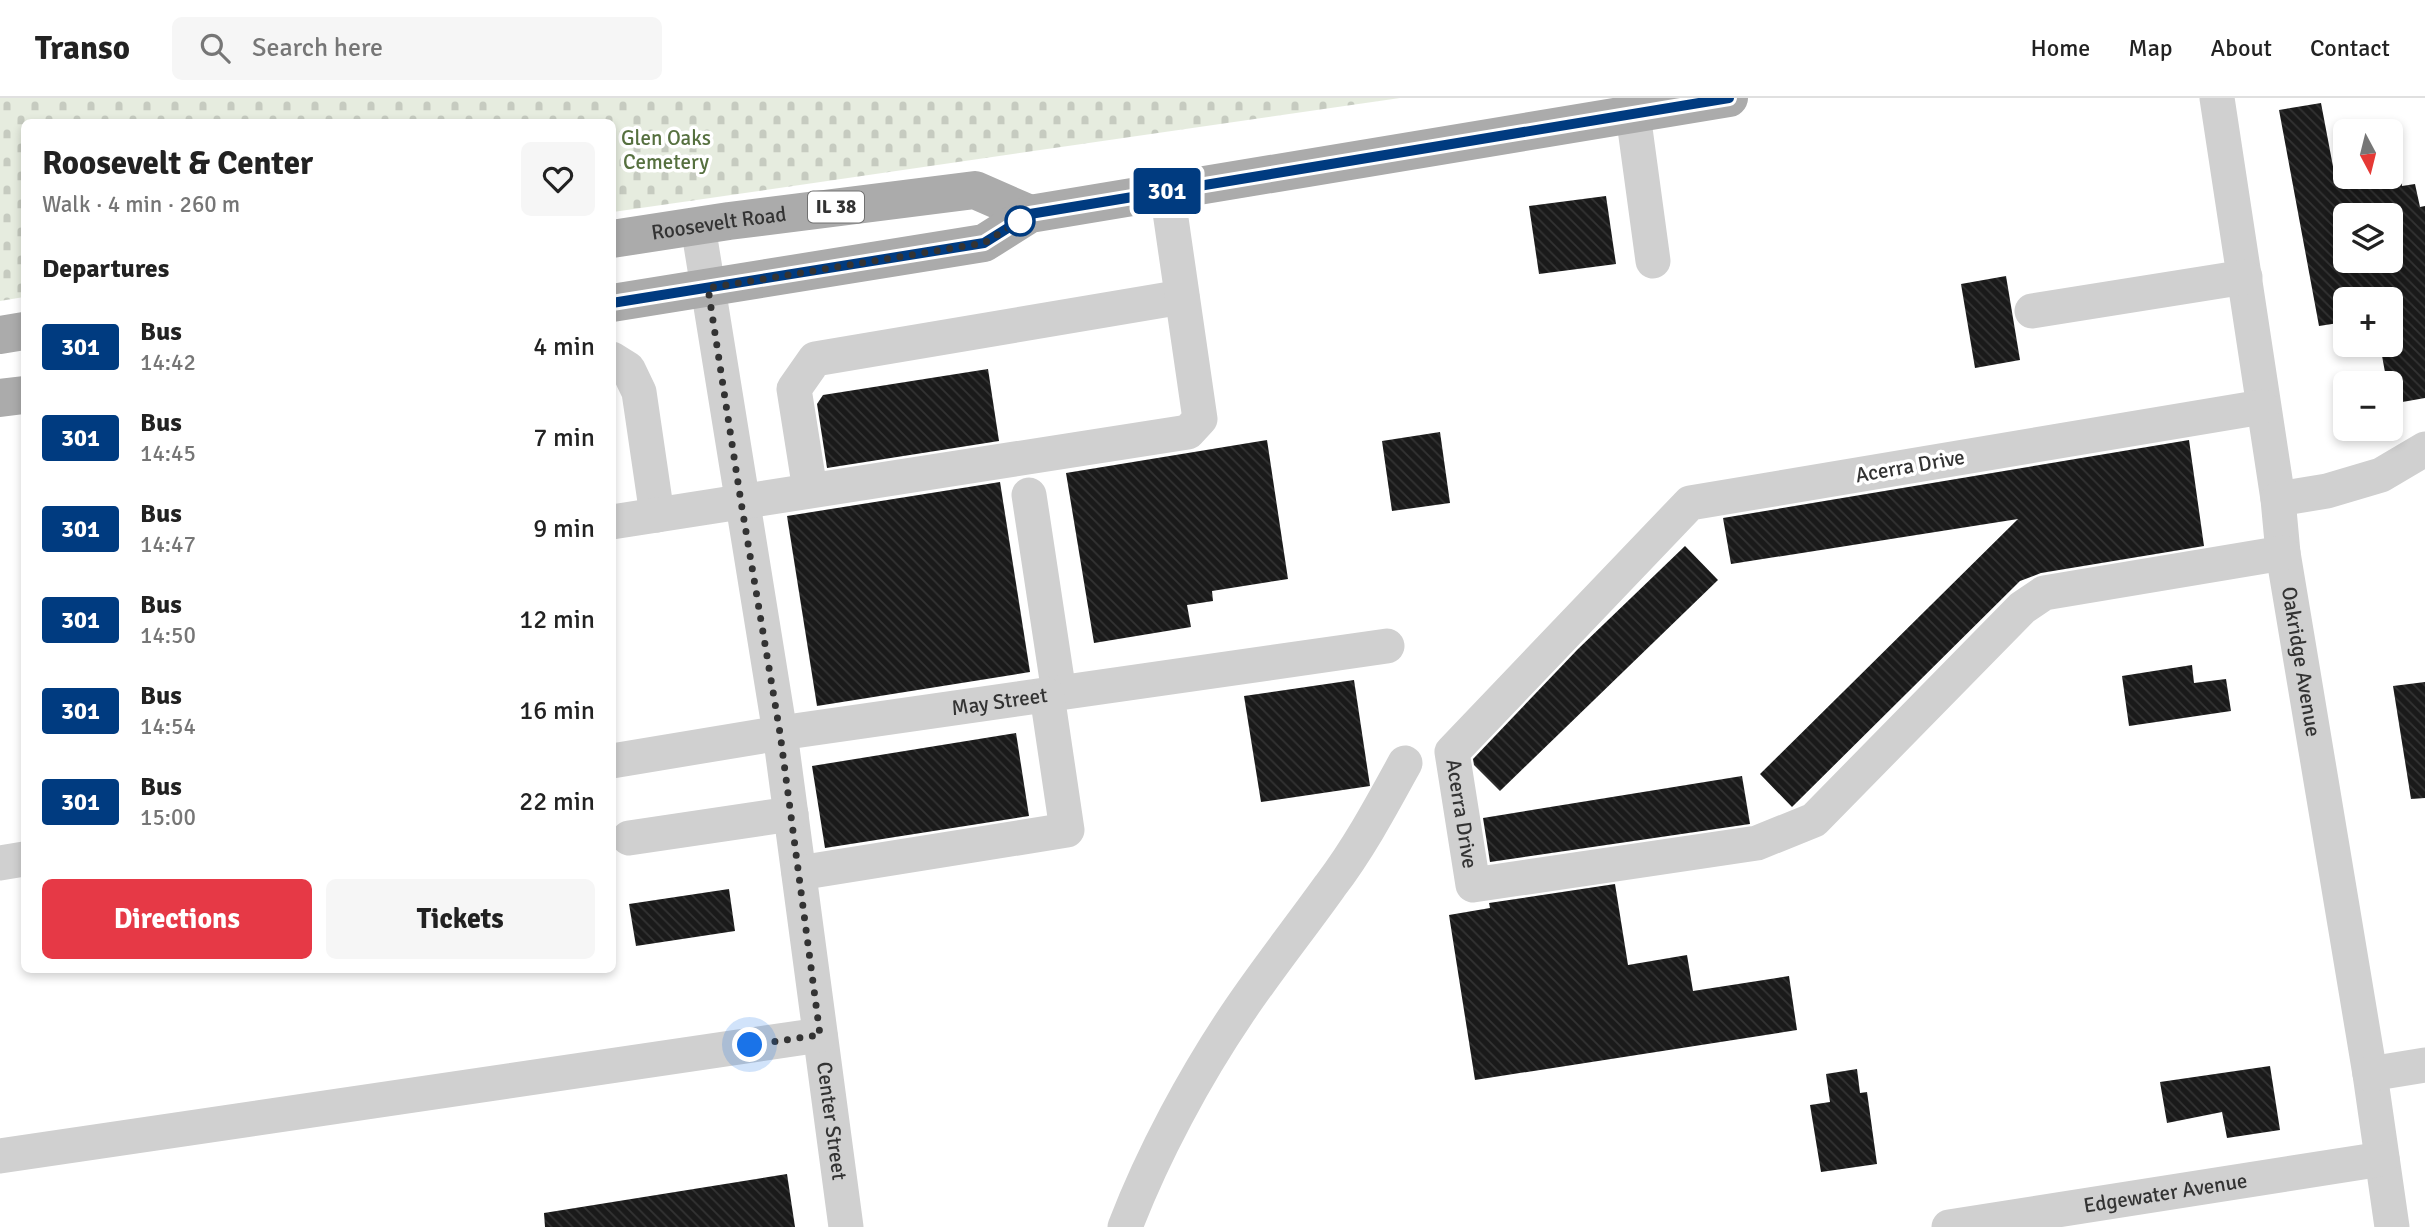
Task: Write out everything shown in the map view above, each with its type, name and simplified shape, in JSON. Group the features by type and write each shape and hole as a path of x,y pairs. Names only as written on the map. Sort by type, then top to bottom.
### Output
{"main road":[{"path":"616,302 984,243 1030,214 1729,98"},
{"name":"Roosevelt Road","path":"616,238 975,190 1030,214"},
{"path":"0,335 21,332"},
{"path":"0,398 21,394"}],"street":[{"name":"Oakridge Avenue","path":"2217,98 2278,499 2283,553 2370,1073 2392,1227"},
{"path":"1633,114 1653,261"},
{"path":"616,521 1188,432 1200,419 1167,191"},
{"name":"Center Street","path":"698,226 780,733 846,1227"},
{"path":"2032,311 2245,277"},
{"path":"810,490 794,389 815,359 1182,298"},
{"path":"616,362 628,369 639,392 657,515"},
{"name":"Acerra Drive","path":"2262,407 1690,503 1452,752 1473,885 1757,843 1814,820 2022,608 2044,593 2283,553"},
{"path":"2278,499 2327,491 2381,475 2425,449"},
{"path":"799,873 1068,830 1029,495"},
{"name":"May Street","path":"616,760 780,733 1387,646"},
{"path":"1125,1227 1178,1111 1191,1089 1237,1014 1287,941 1331,885 1373,822 1405,763"},
{"path":"629,838 791,814"},
{"path":"0,863 21,860"},
{"path":"0,1156 820,1035"},
{"path":"2370,1073 2425,1065"},
{"name":"Edgewater Avenue","path":"1949,1227 2137,1212 2382,1159"}],"green space":[{"name":"Glen Oaks Cemetery","path":"0,98 1400,98 616,212 616,119 21,119 21,298 0,301"}],"building":[{"path":"2321,103 2333,166 2333,189 2403,189 2403,186 2415,184 2420,207 2425,206 2425,398 2403,402 2403,371 2385,371 2382,357 2403,357 2403,287 2333,287 2333,324 2319,326 2279,110"},
{"path":"1606,196 1616,264 1539,274 1529,206"},
{"path":"2006,276 2020,360 1975,368 1961,284"},
{"path":"988,369 999,441 827,468 817,404 823,395"},
{"path":"1440,432 1450,503 1392,511 1382,441"},
{"path":"1267,440 1288,579 1212,591 1213,601 1187,605 1191,627 1094,643 1066,473"},
{"path":"2189,440 2204,546 2041,573 2020,581 1792,807 1760,774 2018,519 1731,564 1723,518"},
{"path":"1000,482 1030,672 817,706 787,516"},
{"path":"1685,546 1718,580 1500,791 1474,765 1473,759 1578,649"},
{"path":"2192,665 2194,683 2226,679 2231,711 2129,726 2122,676"},
{"path":"1354,680 1370,786 1261,802 1244,696"},
{"path":"2425,682 2425,798 2411,799 2393,686"},
{"path":"1016,733 1029,816 825,848 812,766"},
{"path":"1742,776 1750,824 1490,862 1483,818"},
{"path":"1615,884 1628,965 1687,955 1693,991 1789,976 1797,1030 1475,1080 1449,915 1490,908 1489,903"},
{"path":"729,889 735,931 636,946 629,904"},
{"path":"2270,1066 2280,1130 2227,1138 2222,1112 2167,1123 2160,1082"},
{"path":"1857,1069 1860,1093 1867,1092 1877,1164 1821,1172 1810,1105 1830,1102 1826,1074"},
{"path":"787,1174 795,1227 545,1227 544,1213"}],"bus line":[{"name":"301","path":"616,302 984,243 1030,214 1729,98"}],"route":[{"path":"750,1045 820,1035 780,733 708,288 984,243 1030,214 1020,221"}]}
